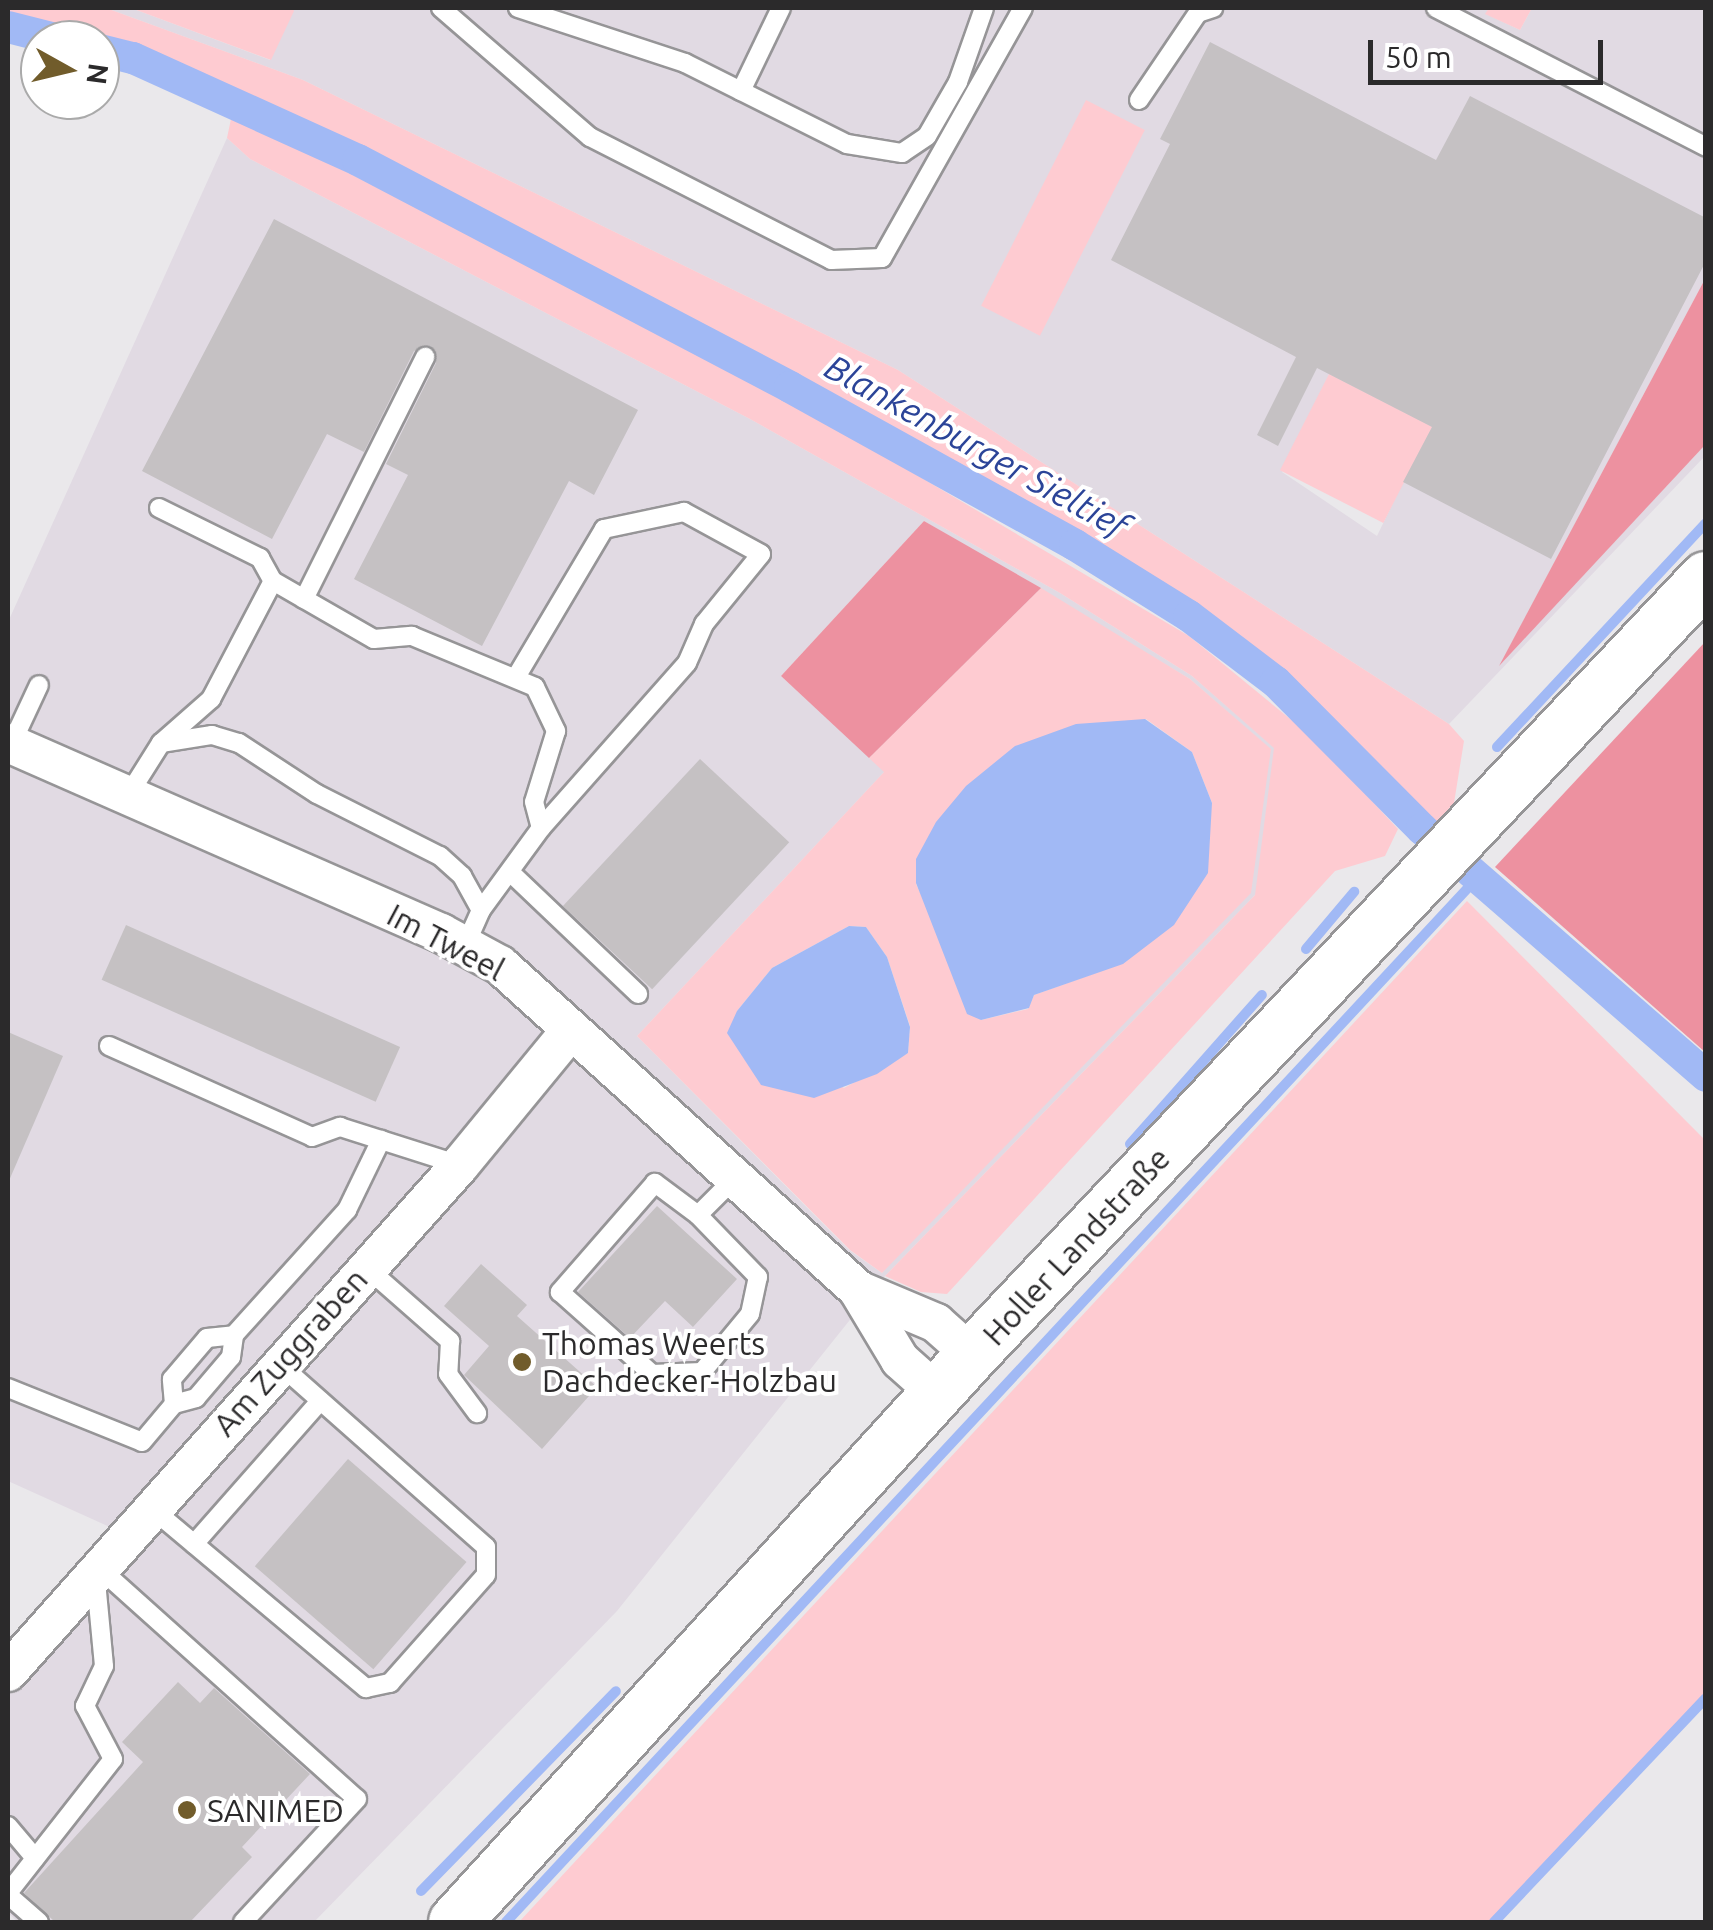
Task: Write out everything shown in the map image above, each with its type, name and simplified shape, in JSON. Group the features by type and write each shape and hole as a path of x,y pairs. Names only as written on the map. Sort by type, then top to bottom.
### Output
{"main road":[{"name":"Holler Landstraße","path":"455,1922 937,1393 1706,578"}],"street":[{"name":"Im Tweel","path":"9,744 466,946 500,965 858,1290 900,1360 937,1393"},
{"name":"Am Zuggraben","path":"8,1672 96,1565 460,1165 571,1030"},
{"name":"Im Tweel","path":"858,1290 936,1323 972,1356"}],"lane":[{"path":"440,8 590,137 831,260 882,258 1022,8"},
{"path":"518,8 685,62 847,144 902,154 928,136 958,82 984,8"},
{"path":"741,91 782,8"},
{"path":"1138,100 1198,13 1213,8"},
{"path":"1436,8 1706,148"},
{"path":"304,599 425,357"},
{"path":"159,508 260,558 273,581 374,639 412,636 516,677 545,698 556,730 534,802 541,828"},
{"path":"466,946 480,910 541,828 687,663 704,624 761,554 684,512 604,528 516,677"},
{"path":"127,798 161,742 210,699 273,581"},
{"path":"9,744 39,686"},
{"path":"161,742 212,735 239,743 317,794 440,856 462,876 480,910"},
{"path":"510,872 638,994"},
{"path":"109,1046 312,1137 340,1127 460,1165"},
{"path":"8,1388 142,1442 174,1404 196,1398 230,1357 234,1335 347,1210 381,1140"},
{"path":"698,1215 736,1176"},
{"path":"655,1183 698,1215 758,1278 750,1314 702,1372 652,1374 560,1292 655,1183"},
{"path":"367,1268 450,1341 448,1374 458,1396 477,1414"},
{"path":"174,1404 172,1379 207,1338 234,1335"},
{"path":"150,1507 366,1688 390,1683 486,1575 486,1547 280,1364"},
{"path":"194,1544 320,1401"},
{"path":"39,1922 8,1894 114,1760 85,1706 104,1666 96,1565"},
{"path":"96,1565 357,1800 243,1922"},
{"path":"8,1826 36,1858"}],"shaded area":[{"path":"8,8 106,8 303,80 898,370 1449,724 1464,741 1454,803 1430,829 1280,674 1136,575 817,391 143,50 120,44 120,20 24,20 8,16"},
{"path":"106,8 131,8 270,60 292,8 1489,8 1486,14 1520,30 1532,8 1705,8 1705,279 1502,661 1705,445 1705,456 1449,724 898,370 303,80","holes":["1329,375 1403,482 1377,536 1282,472"]},
{"path":"131,8 292,8 294,11 271,60"},
{"path":"1489,8 1532,8 1520,30 1485,14"},
{"path":"1086,100 1145,130 1040,336 981,306"},
{"path":"232,114 746,374 1189,636 1311,736 1398,829 1385,856 1335,871 947,1294 921,1292 885,1276 1255,895 1274,748 1192,676 1060,593 750,419 250,159 227,138"},
{"path":"227,138 250,159 750,419 1060,593 1192,676 1275,748 1256,894 885,1276 617,1611 314,1922 18,1922 8,1913 8,1641 112,1528 8,1481 8,622","holes":["924,521 1190,679 1271,750 882,1273 849,1250 637,1036 885,771 781,676"]},
{"path":"1705,279 1705,445 1499,666"},
{"path":"1329,374 1432,427 1383,523 1280,470"},
{"path":"924,521 1041,588 869,758 781,676"},
{"path":"1041,588 1190,679 1271,749 1251,893 882,1273 850,1250 637,1036 884,772 869,758","holes":["1146,719 1192,752 1212,803 1123,963 1034,995 1028,1009 981,1020 916,884","849,926 866,927 887,957 910,1026 908,1053 844,1088 737,1011 772,968"]},
{"path":"1705,642 1705,1052 1495,867"},
{"path":"1467,901 1705,1140 1705,1702 1500,1922 519,1922"}],"water":[{"path":"1145,719 1192,752 1212,803 1208,873 1174,925 1123,964 1034,995 1029,1008 981,1020 967,1014 916,883 916,859 936,822 966,786 1015,746 1076,724"},
{"path":"849,926 866,927 887,957 910,1027 908,1053 877,1074 814,1098 761,1085 727,1033 737,1011 772,968"}],"building":[{"path":"1210,42 1436,160 1470,96 1706,218 1706,261 1551,559 1403,482 1432,427 1317,368 1278,446 1257,435 1296,357 1111,260 1170,144 1160,139"},
{"path":"274,219 638,410 594,495 569,481 482,646 354,579 408,475 386,464 436,363 431,346 414,351 364,452 327,434 272,539 142,471"},
{"path":"700,759 789,842 652,989 563,906"},
{"path":"126,925 400,1047 376,1102 102,980"},
{"path":"8,1032 63,1056 8,1183"},
{"path":"657,1206 737,1279 693,1327 665,1301 630,1338 578,1292"},
{"name":"Thomas Weerts Dachdecker-Holzbau","path":"481,1264 527,1305 517,1316 597,1387 542,1449 464,1375 489,1346 444,1306"},
{"path":"348,1459 466,1562 373,1669 255,1566"},
{"name":"SANIMED","path":"178,1682 200,1703 214,1688 310,1774 242,1847 252,1857 190,1922 55,1922 24,1893 143,1762 122,1742"}],"waterway":[{"name":"Blankenburger Sieltief","path":"8,27 20,30"},
{"name":"Blankenburger Sieltief","path":"120,55 358,160 790,387 1075,545 1189,616 1276,682 1422,829 1706,1076"},
{"path":"1497,747 1706,523"},
{"path":"506,1922 1477,878"},
{"path":"1306,949 1354,892"},
{"path":"1130,1144 1262,995"},
{"path":"421,1891 616,1691"},
{"path":"1494,1922 1706,1698"}],"place":[{"name":"Thomas Weerts Dachdecker-Holzbau","path":"522,1362"},
{"name":"SANIMED","path":"187,1810"}]}
